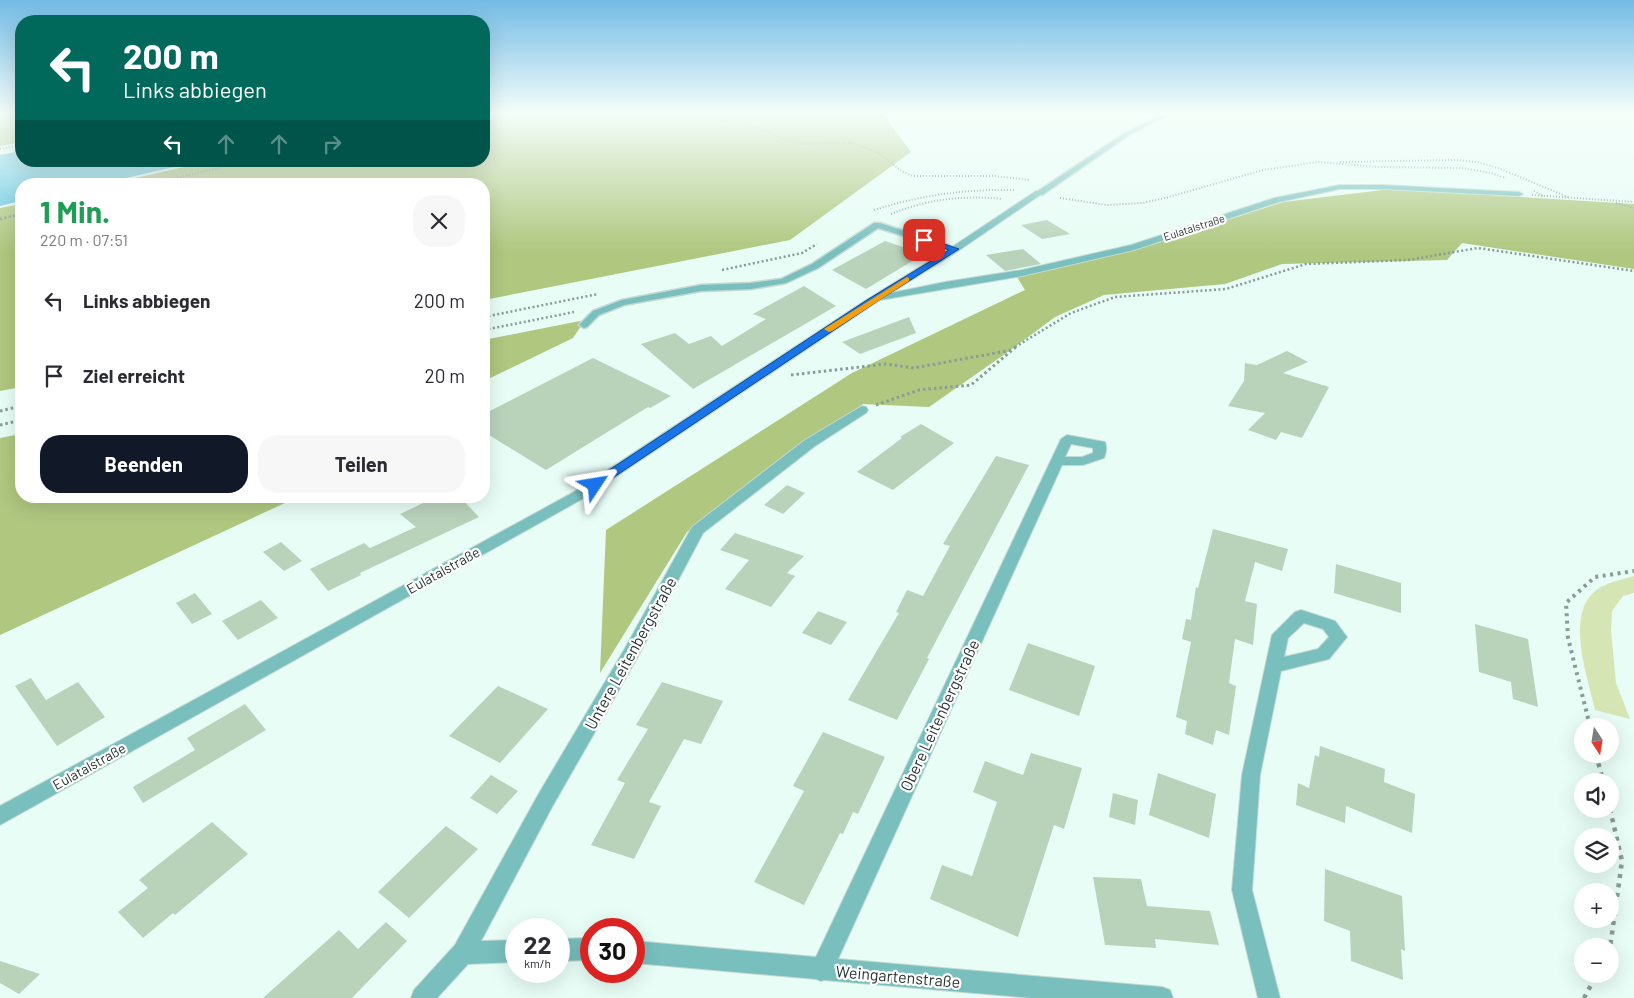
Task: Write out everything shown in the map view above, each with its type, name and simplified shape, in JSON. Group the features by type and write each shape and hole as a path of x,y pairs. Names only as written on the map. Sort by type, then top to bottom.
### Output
{"street":[{"name":"Eulatalstraße","path":"873,300 946,285 1022,273 1134,247 1277,200 1340,187 1383,187 1519,194"},
{"name":"Eulatalstraße","path":"0,816 197,705 580,495 759,375 955,249 1044,189"},
{"name":"Untere Leitenbergstraße","path":"463,953 545,802 630,655 697,530 810,443 862,410"},
{"name":"Obere Leitenbergstraße","path":"821,970 1057,461"},
{"path":"1269,998 1242,890 1251,776 1273,666"},
{"path":"422,998 463,953 505,951"},
{"name":"Weingartenstraße","path":"645,953 821,970 1162,998"}],"lane":[{"path":"1044,189 1088,160"},
{"path":"584,325 596,313 612,306 646,298 701,288 751,286 783,281 815,266 877,225 955,249"}],"path":[{"path":"887,160 913,176 995,176 1044,189"},
{"path":"1329,162 1454,160 1477,162 1505,171 1568,197"},
{"path":"176,178 223,167"},
{"path":"871,211 906,199 956,190 1044,189"},
{"path":"1519,194 1634,202"},
{"path":"877,225 890,215 911,206 951,197 986,197 1022,204"},
{"path":"1610,200 1634,208"},
{"path":"0,219 15,215"},
{"path":"713,272 802,253 817,244"},
{"path":"862,410 919,390 972,385 1012,350 1071,313 1115,297 1226,288 1269,277 1306,264 1408,260 1478,248 1634,271"},
{"path":"490,316 598,294"},
{"path":"490,329 612,306"},
{"path":"759,375 790,375 886,364 914,368 1012,350"},
{"path":"0,410 15,407"},
{"path":"0,424 15,421"},
{"path":"1588,718 1568,638 1566,603 1595,577 1634,571"},
{"path":"1612,818 1622,861 1613,938"},
{"path":"1584,998 1592,983"}],"green space":[{"path":"490,160 901,160 790,240 490,299 490,178 136,178 184,167 490,167"},
{"path":"1391,189 1634,204 1634,269 1462,243 1447,260 1282,264 1225,284 1104,295 1055,317 929,407 863,404 687,532 600,673 606,530 852,373 1025,290 1017,277 1151,245 1283,202"},
{"path":"15,205 15,388 0,391 0,208"},
{"path":"585,320 573,338 490,378 490,339"},
{"path":"15,435 15,503 285,503 0,635 0,438"},
{"path":"1634,576 1634,593 1623,596 1612,611 1611,631 1616,683 1630,719 1595,710 1584,662 1580,627 1583,611 1589,597 1605,585"}],"water":[{"path":"0,160 15,160 15,167 174,167 126,178 15,178 15,202 0,206"}],"building":[{"path":"1047,220 1070,234 1042,239 1021,225"},
{"path":"885,241 924,254 866,289 832,270"},
{"path":"1023,249 1041,264 1005,271 986,255"},
{"path":"804,286 836,306 693,389 641,344 675,333 689,344 711,336 722,346 766,319 753,314"},
{"path":"909,317 916,333 860,354 842,342"},
{"path":"1287,351 1308,362 1283,373 1329,387 1302,438 1281,432 1276,440 1248,430 1265,413 1228,406 1244,381 1245,363 1257,365"},
{"path":"593,358 671,396 650,408 648,407 546,470 490,436 490,411"},
{"path":"921,424 954,443 893,490 857,472 902,438 900,437"},
{"path":"996,456 1029,465 927,658 929,659 897,720 848,700 899,613 896,612 907,590 923,596 950,546 943,544"},
{"path":"787,485 805,493 783,514 764,505"},
{"path":"423,503 466,503 479,517 360,573 361,575 328,591 310,569 364,543 370,548 416,527 400,514"},
{"path":"1213,529 1288,549 1282,571 1255,562 1245,601 1257,604 1253,645 1235,639 1229,683 1236,686 1229,735 1216,730 1213,745 1185,734 1187,721 1176,717 1191,642 1182,639 1186,619 1191,620 1196,587 1198,588"},
{"path":"735,533 804,556 787,573 795,576 771,607 725,589 749,560 720,550"},
{"path":"281,542 302,561 284,571 263,552"},
{"path":"1336,564 1401,583 1401,613 1334,593"},
{"path":"195,593 212,614 192,624 176,603"},
{"path":"261,600 278,618 238,640 222,621"},
{"path":"818,611 847,622 831,645 802,633"},
{"path":"1475,624 1528,639 1538,707 1513,699 1511,682 1479,672"},
{"path":"1028,643 1095,666 1079,716 1009,690"},
{"path":"31,678 46,700 78,682 105,717 57,746 15,686"},
{"path":"662,682 723,701 701,744 684,739 649,802 661,806 634,859 591,845 625,783 617,780 648,729 636,725"},
{"path":"498,686 548,709 500,763 449,736"},
{"path":"245,704 266,730 143,803 133,787 195,750 187,738"},
{"path":"823,732 885,757 858,814 853,812 843,834 840,833 804,905 754,882 804,791 793,786"},
{"path":"1320,746 1385,769 1384,782 1415,794 1412,833 1346,806 1345,823 1296,805 1298,783 1309,788 1315,755 1319,757"},
{"path":"1031,753 1082,768 1064,829 1054,825 1018,937 930,899 942,865 972,876 997,802 973,792 985,761 1023,775"},
{"path":"1158,773 1216,794 1209,838 1149,815"},
{"path":"491,775 518,791 497,814 470,798"},
{"path":"1113,793 1138,800 1135,825 1109,817"},
{"path":"212,822 248,854 175,915 173,913 143,938 118,912 148,888 139,880"},
{"path":"446,826 478,849 409,918 378,892"},
{"path":"1325,869 1402,896 1405,951 1401,949 1403,980 1351,961 1350,931 1324,921"},
{"path":"1093,877 1141,879 1147,906 1210,911 1219,945 1155,939 1156,948 1105,945"},
{"path":"386,922 407,941 352,998 263,998 339,930 358,949"},
{"path":"0,961 40,974 19,994 0,983"}],"slow traffic":[{"path":"829,329 907,279"}],"route":[{"path":"595,485 870,302 955,249 924,240"}]}
